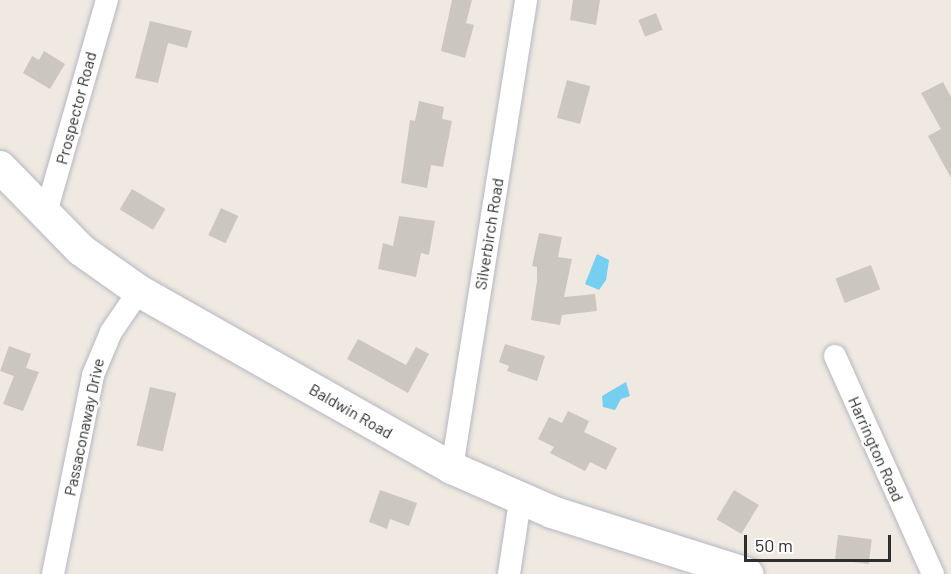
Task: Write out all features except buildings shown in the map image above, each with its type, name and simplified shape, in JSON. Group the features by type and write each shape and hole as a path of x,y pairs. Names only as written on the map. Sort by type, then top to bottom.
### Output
{"street":[{"name":"Prospector Road","path":"45,216 107,0"},
{"name":"Silverbirch Road","path":"452,468 526,0"},
{"name":"Baldwin Road","path":"0,167 45,216 81,250 140,291 452,468 520,501 613,534 747,574"},
{"name":"Passaconaway Drive","path":"53,574 98,359 140,291"},
{"name":"Harrington Road","path":"835,356 933,574"},
{"path":"508,574 520,501"}],"water":[{"path":"597,254 609,260 606,280 599,290 585,284"},
{"path":"626,382 630,396 621,399 615,410 603,407 602,396"}]}
